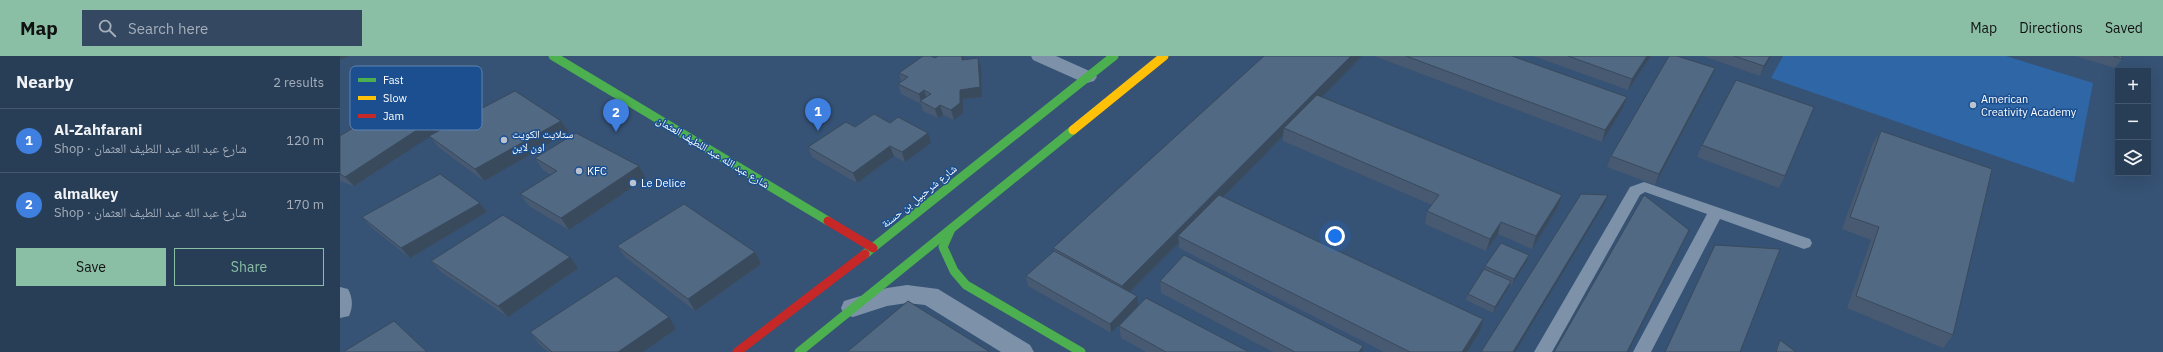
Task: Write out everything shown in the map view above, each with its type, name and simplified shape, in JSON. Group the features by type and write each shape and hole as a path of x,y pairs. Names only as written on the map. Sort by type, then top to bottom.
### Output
{"street":[{"name":"شارع عبد الله عبد اللطيف العثمان","path":"553,56 873,248"},
{"path":"1040,56 1087,77"},
{"name":"شارع شرحبيل بن حسنة","path":"737,352 873,248 1114,56"},
{"path":"799,352 1164,56"},
{"path":"951,229 943,247 955,278 972,290 1081,352"},
{"path":"853,308 887,297 907,294 930,296 1021,352"},
{"path":"340,296 340,309"}],"lane":[{"path":"1543,352 1635,192 1644,187 1804,243"},
{"path":"1642,352 1716,212"}],"shaded area":[{"name":"American Creativity Academy","path":"1783,56 2006,56 2093,83 2074,183 1771,78"}],"building":[{"path":"923,56 931,56 935,58 938,56 962,56 962,60 978,58 980,87 960,90 960,103 951,110 940,105 935,109 920,101 931,94 924,90 919,94 898,84 908,77 899,73"},
{"path":"1264,56 1351,56 1122,286 1053,248"},
{"path":"1406,56 1512,56 1627,97 1605,130"},
{"path":"1568,56 1647,56 1632,79"},
{"path":"1669,56 1677,56 1715,68 1659,174 1611,156"},
{"path":"1734,56 1770,56 1764,66"},
{"path":"2113,56 2122,56 2122,59"},
{"path":"1736,80 1814,107 1785,176 1702,145"},
{"name":"ستلايت الكويت اون لاين","path":"515,91 561,121 475,169 429,136 440,130 482,130 482,108"},
{"path":"1317,95 1562,195 1536,236 1501,222 1490,239 1427,211 1439,195 1284,128"},
{"path":"874,114 890,123 898,117 928,133 902,152 890,146 853,173 808,147 846,122 855,127"},
{"path":"350,130 417,130 345,177 340,174 340,136"},
{"path":"1881,131 1992,169 1953,335 1856,296 1879,227 1850,217"},
{"path":"576,133 639,166 561,218 520,194 557,171 535,158"},
{"path":"440,174 480,203 401,248 362,217"},
{"path":"1581,194 1608,195 1513,352 1481,352"},
{"path":"1219,195 1483,319 1462,352 1410,352 1178,236"},
{"path":"1644,195 1689,230 1627,352 1554,352"},
{"path":"684,204 755,252 688,299 617,246"},
{"path":"503,215 570,257 498,306 431,261"},
{"path":"1501,243 1529,255 1514,279 1485,266"},
{"path":"1715,245 1780,249 1740,352 1665,352"},
{"path":"1054,251 1137,296 1110,324 1026,276"},
{"path":"1184,255 1363,346 1359,352 1295,352 1160,281"},
{"path":"1484,269 1511,281 1495,307 1468,294"},
{"path":"616,276 669,317 618,352 552,352 530,332"},
{"path":"1146,298 1249,352 1166,352 1119,326"},
{"path":"908,301 990,352 847,352"},
{"path":"394,321 427,352 343,352"},
{"path":"1780,340 1796,352 1776,352"}],"traffic: fast":[{"path":"553,56 828,221"},
{"path":"865,254 1114,56"},
{"path":"799,352 1073,130"},
{"path":"951,229 943,247 954,271 966,285 972,290 1081,352"}],"traffic: slow":[{"path":"1073,130 1164,56"}],"traffic: jam":[{"path":"828,221 873,248"},
{"path":"737,352 865,254"}],"place":[{"name":"American Creativity Academy","path":"1973,105"},
{"name":"Al-Zahfarani","path":"818,131"},
{"name":"almalkey","path":"616,132"},
{"name":"ستلايت الكويت اون لاين","path":"504,140"},
{"name":"KFC","path":"579,171"},
{"name":"Le Delice","path":"633,183"}]}
